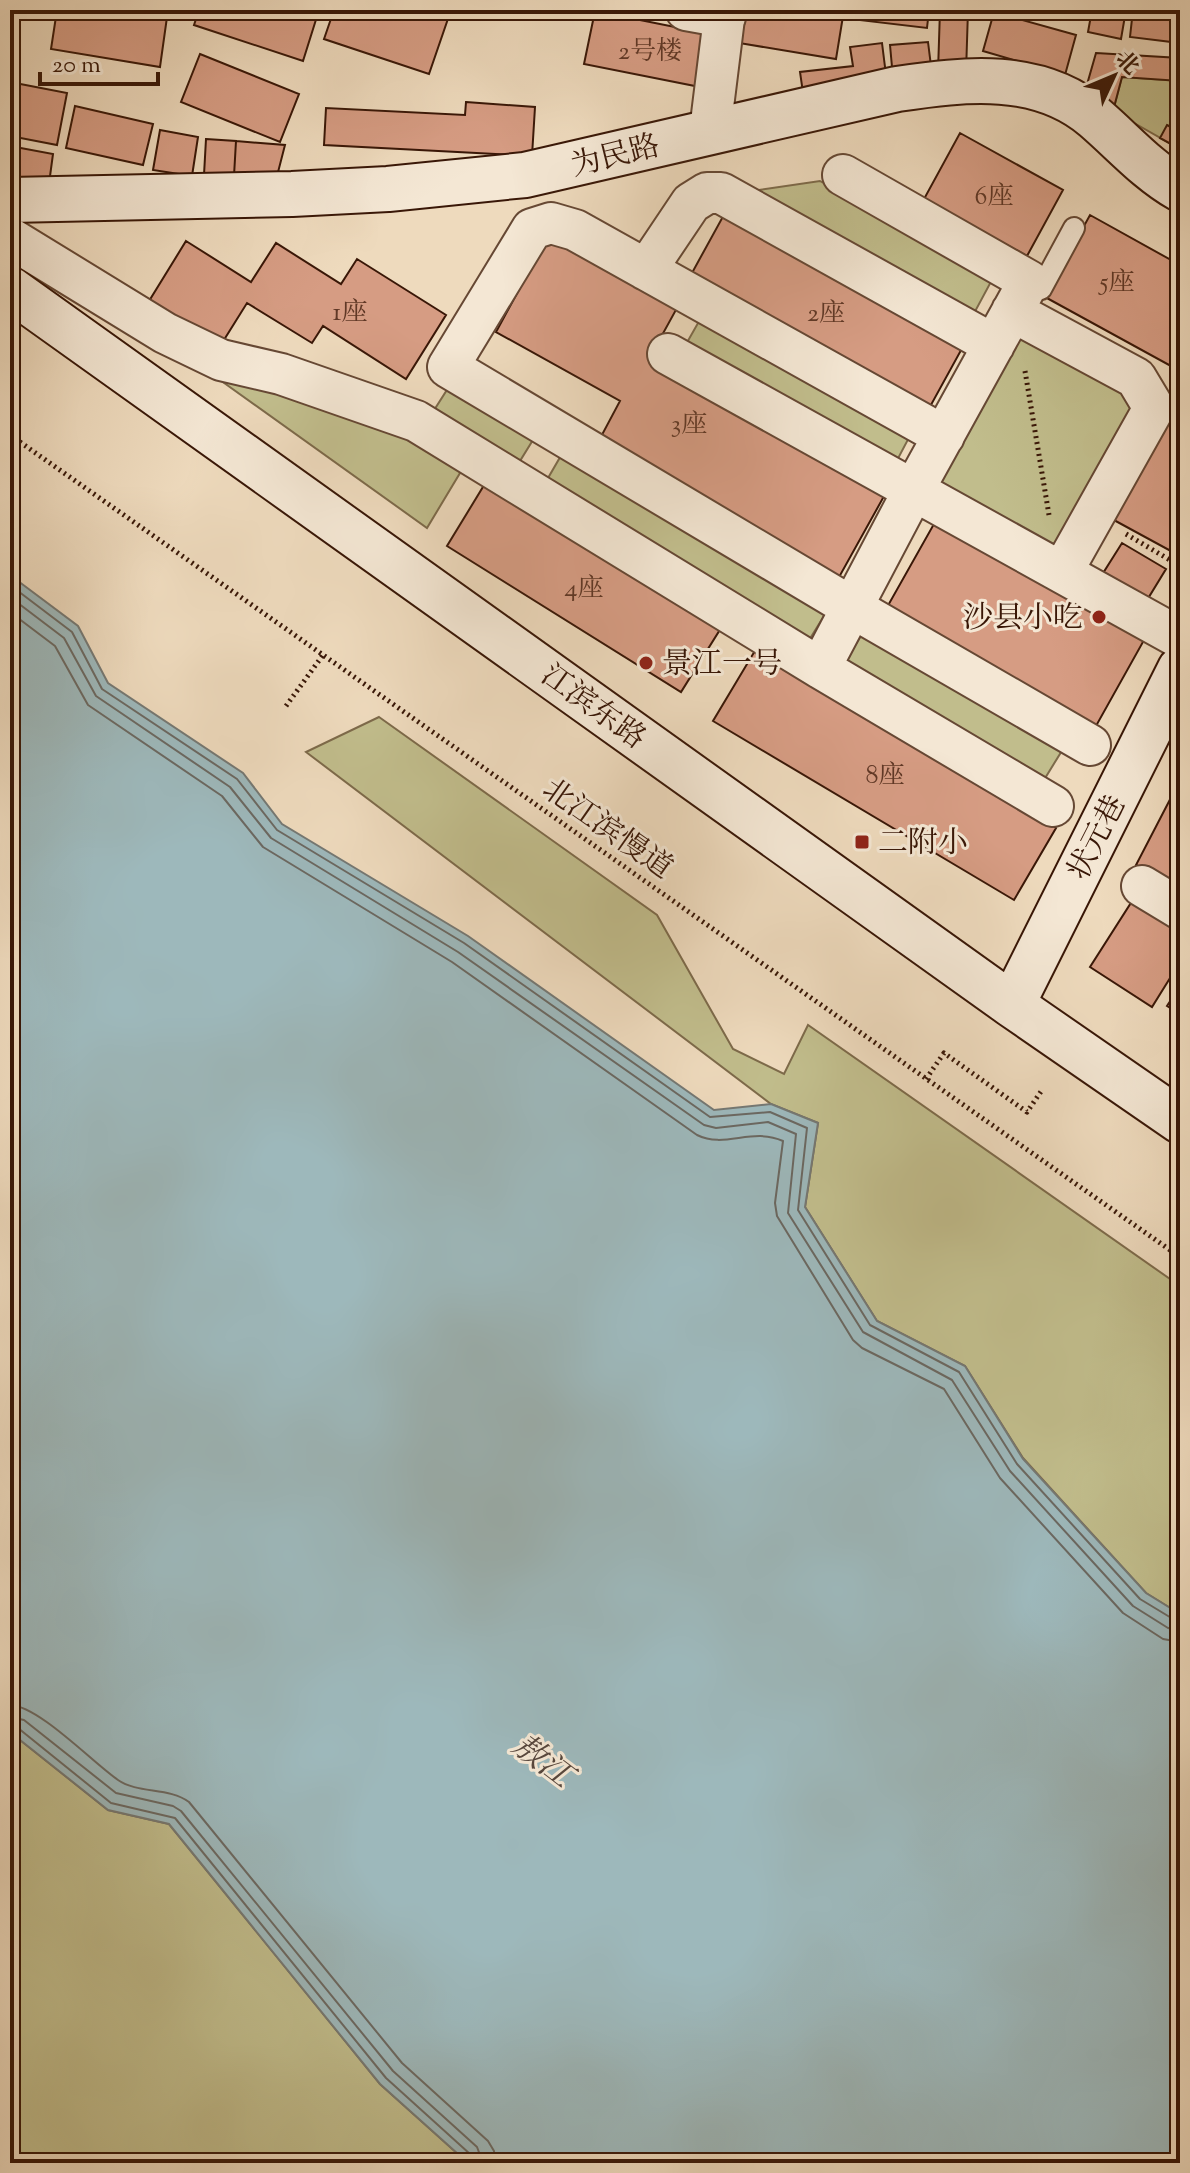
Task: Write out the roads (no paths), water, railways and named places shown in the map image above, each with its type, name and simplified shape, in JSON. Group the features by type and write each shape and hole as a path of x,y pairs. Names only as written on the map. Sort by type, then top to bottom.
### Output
{"street":[{"path":"710,131 712,12"},
{"name":"为民路","path":"10,200 388,189 552,171 897,89 954,81 1008,82 1053,91 1093,116 1156,175 1180,189"},
{"path":"843,175 1012,313"},
{"path":"646,270 691,203 707,193 721,193 1012,313 1136,378 1154,408 1062,572"},
{"path":"944,436 575,230 551,223 532,229 448,367 1090,745"},
{"path":"10,238 165,333 221,360 281,374 416,421 820,668 1053,806"},
{"name":"江滨东路","path":"10,289 1012,1005 1180,1121"},
{"path":"820,668 914,489 1012,313"},
{"path":"668,354 1180,638"},
{"path":"523,485 556,431"},
{"name":"状元巷","path":"1012,1005 1180,669"},
{"path":"1142,886 1180,909"}],"lane":[{"path":"1012,313 1041,289 1074,228"}],"water":[{"name":"敖江","path":"10,575 78,626 108,683 243,773 282,824 468,936 714,1110 771,1104 818,1123 805,1207 877,1321 965,1366 1023,1459 1146,1593 1180,1614 1180,2163 468,2163 380,2084 169,1824 108,1810 10,1732"}],"place":[{"name":"沙县小吃","path":"1099,617"},
{"name":"景江一号","path":"646,663"},
{"name":"二附小","path":"862,842"}]}
